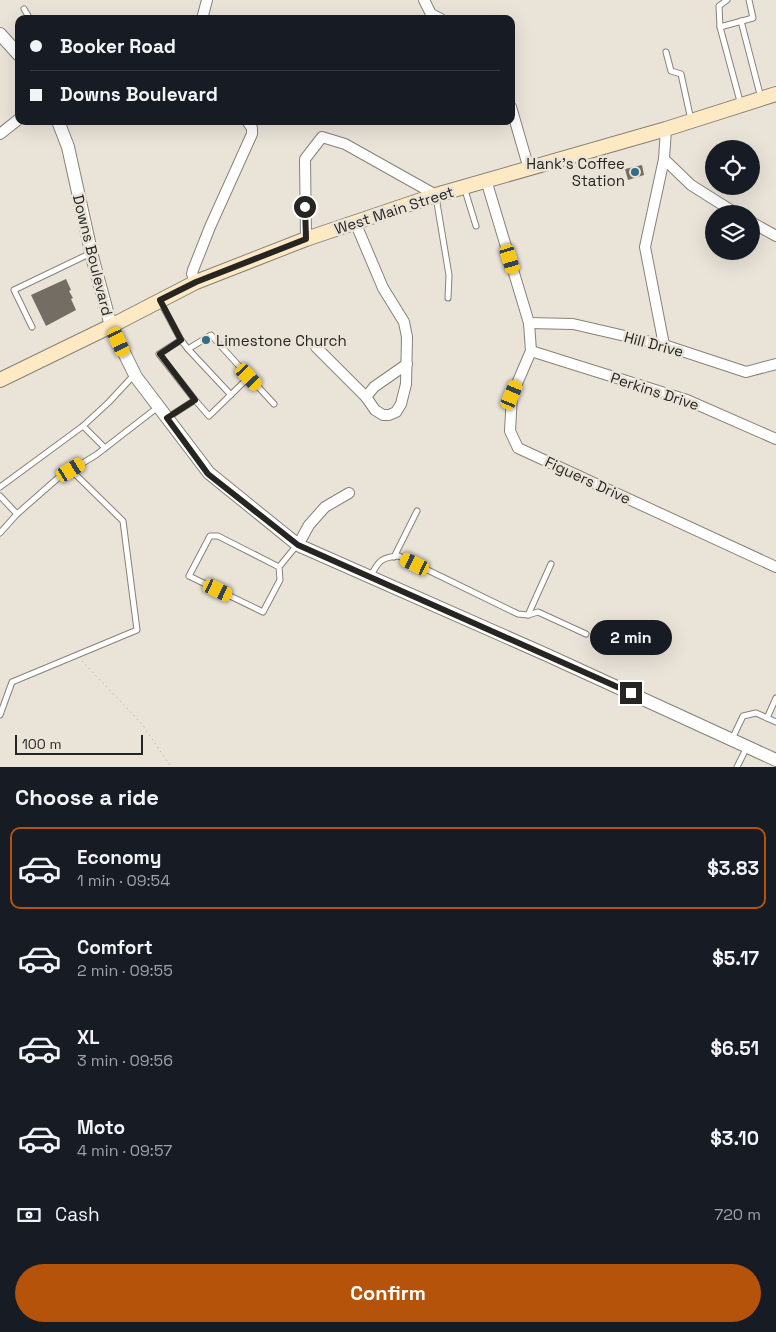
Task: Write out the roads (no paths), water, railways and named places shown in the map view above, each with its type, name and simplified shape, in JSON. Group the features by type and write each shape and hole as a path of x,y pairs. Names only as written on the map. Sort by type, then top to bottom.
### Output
{"main road":[{"name":"West Main Street","path":"0,380 196,282 306,239 436,195 691,121 776,94"}],"street":[{"path":"203,15 207,0"},
{"path":"424,0 433,15"},
{"path":"0,34 15,51"},
{"path":"515,121 529,169"},
{"path":"0,134 15,122"},
{"name":"Downs Boulevard","path":"60,125 68,147 91,253 111,326 134,374 208,474 298,545 547,655 776,760"},
{"path":"196,282 192,274 193,270 210,227 252,134 250,125"},
{"path":"664,345 645,247 664,159 666,128"},
{"path":"306,239 305,159 322,137 345,144 436,195"},
{"path":"664,159 691,185 723,205"},
{"name":"Figuers Drive","path":"486,180 529,322 530,351 512,395 510,431 518,448 776,568"},
{"path":"316,347 366,397 375,410 383,415 396,412 401,404 406,384 408,364 404,322 383,288 355,222"},
{"path":"760,227 776,236"},
{"name":"Hill Drive","path":"529,322 573,324 664,345 746,372 776,364"},
{"name":"Perkins Drive","path":"530,351 687,400 776,438"},
{"path":"366,397 378,383 408,364"},
{"path":"298,545 309,526 325,507 348,493"}],"lane":[{"path":"727,0 719,6 720,27 741,105"},
{"path":"720,27 753,18 749,0"},
{"path":"24,9 28,15"},
{"path":"741,21 761,98"},
{"path":"666,52 671,71 681,74 691,121"},
{"path":"464,187 476,226"},
{"path":"436,195 449,275 448,298"},
{"path":"32,327 14,290 91,253"},
{"path":"160,300 181,340 231,395"},
{"path":"188,349 211,335 274,404"},
{"path":"181,340 160,354 195,400 210,416 249,377"},
{"path":"0,487 84,426 134,374"},
{"path":"167,418 195,400"},
{"path":"0,532 17,514 58,478 106,448 158,407"},
{"path":"84,426 106,448"},
{"path":"0,715 12,682 137,630 123,521 71,470"},
{"path":"0,496 17,514"},
{"path":"394,556 417,511"},
{"path":"210,536 218,536 278,567 280,580 262,612 189,576 210,536"},
{"path":"278,567 298,545"},
{"path":"370,577 377,564 387,557 399,556 518,614 528,615 538,612 586,634"},
{"path":"528,615 551,564"},
{"path":"767,718 776,698"},
{"path":"732,739 743,716 756,713 776,722"},
{"path":"737,767 748,747"}],"place":[{"name":"Hank's Coffee Station","path":"635,172"},
{"name":"Limestone Church","path":"206,340"}]}
